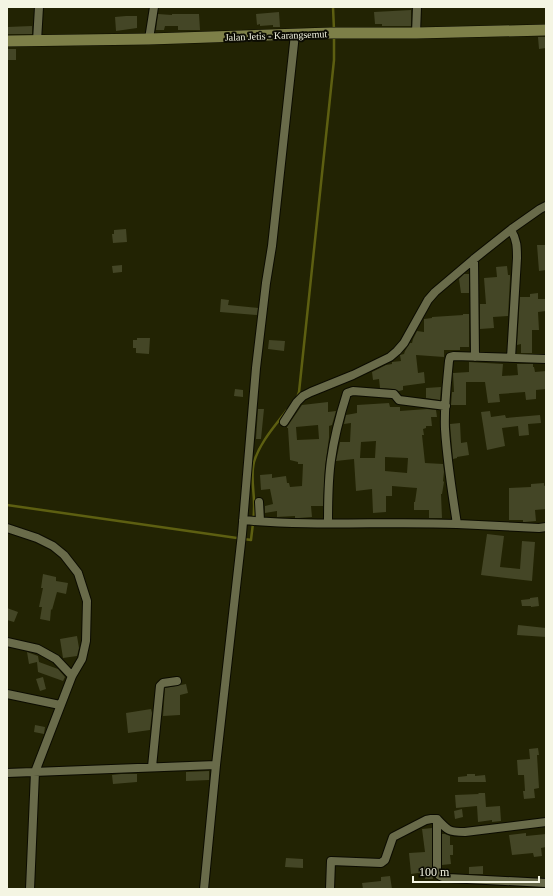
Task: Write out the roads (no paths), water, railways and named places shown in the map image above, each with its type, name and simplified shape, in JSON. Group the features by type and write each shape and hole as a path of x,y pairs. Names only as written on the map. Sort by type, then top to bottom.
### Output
{"main road":[{"name":"Jalan Jetis - Karangsemut","path":"7,41 149,39 334,33 546,30"}],"street":[{"path":"37,41 39,7"},
{"path":"149,39 154,7"},
{"path":"416,32 417,7"},
{"path":"252,521 256,368 272,246 295,34"},
{"path":"284,422 297,402 303,396 353,376 390,357 404,343 428,300 435,292 511,230 546,206"},
{"path":"511,230 515,236 517,246 511,358"},
{"path":"474,259 475,357"},
{"path":"457,524 447,454 445,427 450,358 454,356 546,359"},
{"path":"326,523 331,460 347,393 353,391 392,394 399,400 446,406"},
{"path":"204,889 241,538 252,521 259,502"},
{"path":"252,521 435,523 539,528 546,527"},
{"path":"7,528 37,538 53,546 64,555 78,573 87,601 86,641 82,659 72,676 35,772 30,889"},
{"path":"7,642 38,649 56,659 72,676"},
{"path":"152,767 160,686 163,683 177,681"},
{"path":"7,694 60,705"},
{"path":"7,773 216,765"},
{"path":"438,819 449,831 465,832 546,822"},
{"path":"438,819 437,871 440,876 448,878 546,883"},
{"path":"330,889 330,864 332,861 382,863 385,860 392,839 395,835 426,820 438,819"}],"waterway":[{"path":"333,7 334,30"},
{"path":"297,398 299,392 334,60 334,35"},
{"path":"7,505 251,540 254,513 252,474 254,462 264,441 287,410"}]}
